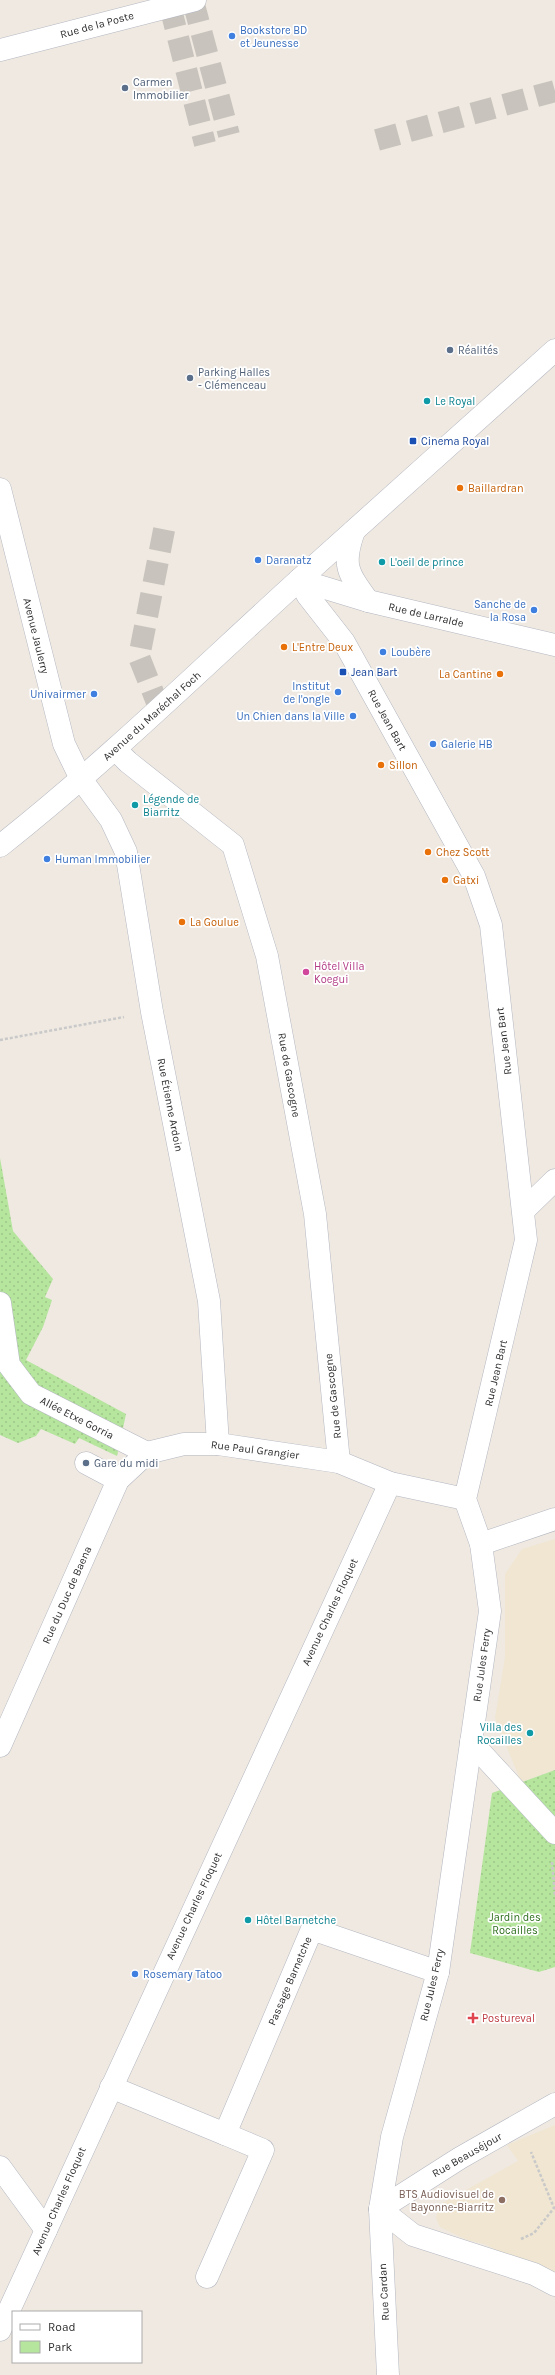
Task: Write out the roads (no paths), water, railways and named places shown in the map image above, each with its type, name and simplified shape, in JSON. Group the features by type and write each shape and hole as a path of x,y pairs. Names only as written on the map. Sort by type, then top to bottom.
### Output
{"street":[{"name":"Rue de la Poste","path":"0,50 195,0"},
{"name":"Avenue du Maréchal Foch","path":"0,846 115,749 299,580 555,350"},
{"name":"Avenue Jaulerry","path":"0,489 64,744 81,779"},
{"path":"354,531 346,553 348,565 350,572 368,601"},
{"name":"Rue de Larralde","path":"299,580 368,601 555,645"},
{"name":"Rue Jean Bart","path":"299,580 308,596 344,642 474,876 491,925 524,1210 526,1240 465,1500"},
{"name":"Rue de Gascogne","path":"115,749 128,762 233,845 267,956 315,1214 339,1462"},
{"name":"Rue Étienne Ardoin","path":"81,779 110,820 126,852 152,1012 209,1302 218,1444"},
{"path":"524,1210 555,1180"},
{"name":"Allée Etxe Gorria","path":"0,1303 9,1365 32,1394 147,1454"},
{"name":"Rue Paul Grangier","path":"147,1454 184,1444 218,1444 339,1462 390,1483 465,1500"},
{"name":"Rue du Duc de Baena","path":"0,1746 118,1480 147,1454"},
{"path":"86,1463 118,1480"},
{"name":"Avenue Charles Floquet","path":"0,2330 390,1483"},
{"path":"465,1500 481,1544 555,1519"},
{"name":"Rue Jules Ferry","path":"380,2209 392,2136 438,1972 490,1611 481,1544"},
{"path":"471,1742 555,1833"},
{"name":"Passage Barnetche","path":"225,2134 312,1929 438,1972"},
{"path":"111,2087 263,2150 207,2277"},
{"name":"Rue Beauséjour","path":"380,2209 454,2162 555,2104"},
{"path":"0,2167 46,2230"},
{"path":"380,2209 413,2235 534,2274 555,2285"},
{"name":"Rue Cardan","path":"380,2209 388,2375"}],"tunnel":[{"path":"193,1 229,135"},
{"path":"170,6 205,144"},
{"path":"377,140 555,91"},
{"path":"160,710 139,657 166,520"}],"place":[{"name":"Bookstore BD et Jeunesse","path":"232,36"},
{"name":"Carmen Immobilier","path":"125,88"},
{"name":"Réalités","path":"450,350"},
{"name":"Parking Halles - Clémenceau","path":"190,378"},
{"name":"Le Royal","path":"427,401"},
{"name":"Cinema Royal","path":"413,441"},
{"name":"Baillardran","path":"460,488"},
{"name":"Daranatz","path":"258,560"},
{"name":"L'oeil de prince","path":"382,562"},
{"name":"Sanche de la Rosa","path":"534,610"},
{"name":"L'Entre Deux","path":"284,647"},
{"name":"Loubère","path":"383,652"},
{"name":"Jean Bart","path":"343,672"},
{"name":"La Cantine","path":"500,674"},
{"name":"Institut de l'ongle","path":"338,692"},
{"name":"Univairmer","path":"94,694"},
{"name":"Un Chien dans la Ville","path":"353,716"},
{"name":"Galerie HB","path":"433,744"},
{"name":"Sillon","path":"381,765"},
{"name":"Légende de Biarritz","path":"135,805"},
{"name":"Chez Scott","path":"428,852"},
{"name":"Human Immobilier","path":"47,859"},
{"name":"Gatxi","path":"445,880"},
{"name":"La Goulue","path":"182,922"},
{"name":"Hôtel Villa Koegui","path":"306,972"},
{"name":"Gare du midi","path":"86,1463"},
{"name":"Villa des Rocailles","path":"530,1733"},
{"name":"Hôtel Barnetche","path":"248,1920"},
{"name":"Rosemary Tatoo","path":"135,1974"},
{"name":"Postureval","path":"473,2018"},
{"name":"BTS Audiovisuel de Bayonne-Biarritz","path":"502,2200"}],"park label":[{"name":"Jardin des Rocailles","path":"515,1923"}]}
